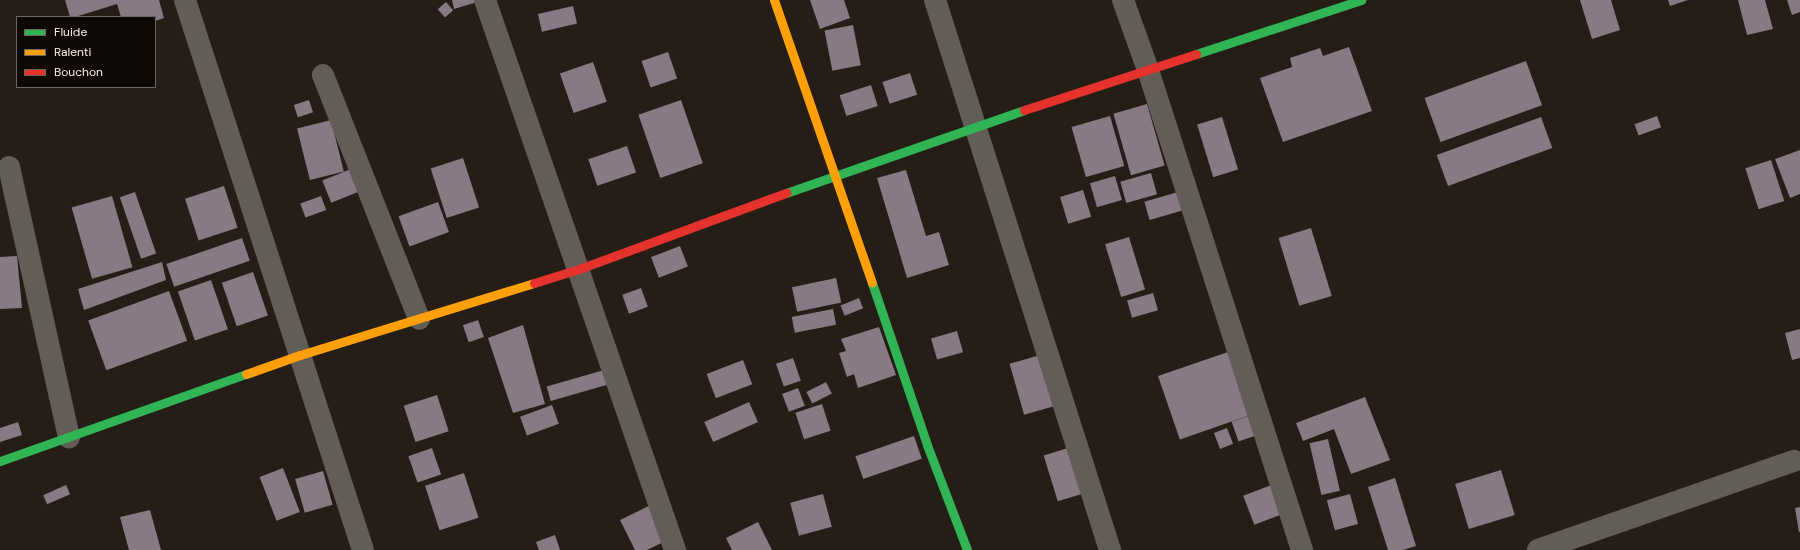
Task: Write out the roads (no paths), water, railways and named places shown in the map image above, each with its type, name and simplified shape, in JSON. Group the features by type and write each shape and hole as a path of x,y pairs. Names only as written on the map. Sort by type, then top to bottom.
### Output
{"street":[{"path":"185,0 363,550"},
{"path":"485,0 675,550"},
{"path":"774,0 836,174 927,445 966,550"},
{"path":"935,0 1110,550"},
{"path":"1123,0 1148,70 1302,550"},
{"path":"0,461 300,355 579,269 836,174 975,126 1148,70 1334,4 1360,0"},
{"path":"323,74 419,319"},
{"path":"9,167 69,437"},
{"path":"1538,550 1794,462"}]}
